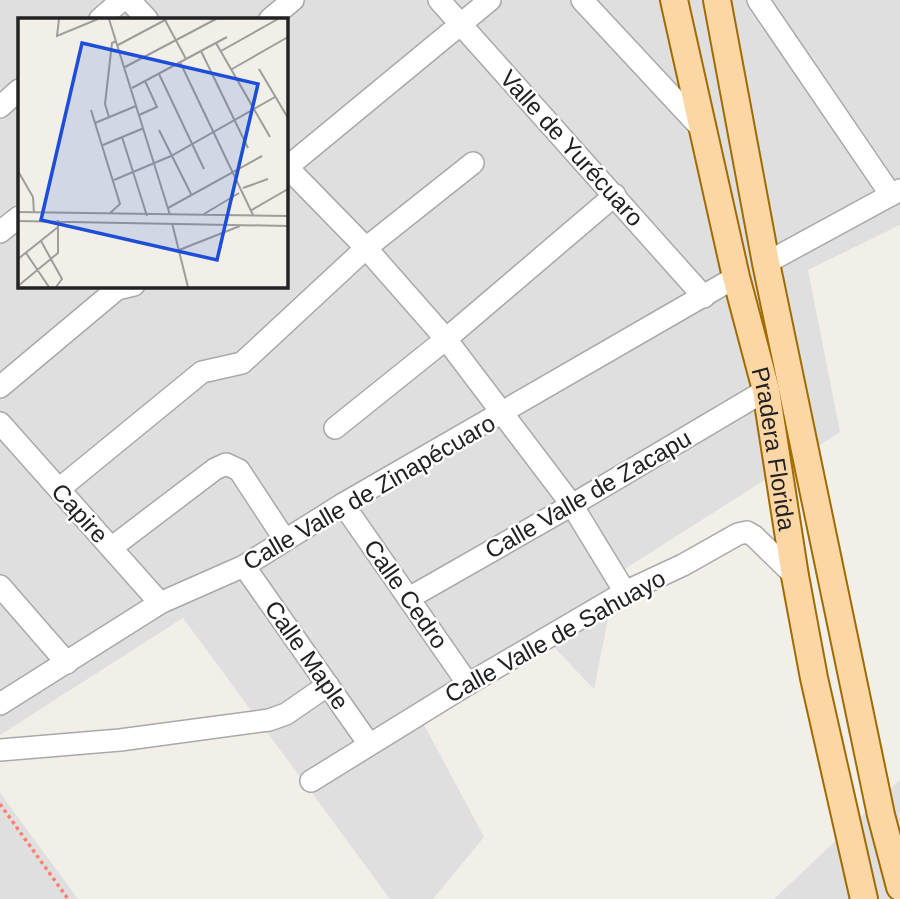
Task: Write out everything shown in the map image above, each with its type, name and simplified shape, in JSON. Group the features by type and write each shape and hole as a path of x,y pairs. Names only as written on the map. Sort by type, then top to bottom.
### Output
{"main road":[{"name":"Pradera Florida","path":"674,0 736,277 766,390 795,576 817,691 864,899"},
{"name":"Pradera Florida","path":"717,0 766,263 891,814 900,887"}],"street":[{"path":"101,18 122,0"},
{"path":"129,0 146,18"},
{"path":"271,18 293,0"},
{"name":"Valle de Yurécuaro","path":"439,0 704,297"},
{"path":"287,166 490,0"},
{"path":"582,0 703,130"},
{"path":"758,0 896,192 766,263"},
{"path":"0,107 18,91"},
{"path":"59,489 202,372 242,363 366,248 473,163"},
{"path":"287,168 366,248 446,339 572,505 625,592"},
{"path":"335,428 446,339 615,195"},
{"path":"0,232 18,218"},
{"name":"Calle Valle de Zinapécuaro","path":"0,704 160,603 244,566 343,504 736,277"},
{"path":"0,387 117,289 126,287"},
{"name":"Calle Valle de Zacapu","path":"409,597 572,505 766,390"},
{"name":"Capire","path":"0,423 160,603"},
{"path":"111,548 215,469 226,464 239,470 285,540"},
{"name":"Calle Cedro","path":"343,504 468,684"},
{"name":"Calle Valle de Sahuayo","path":"311,781 468,684 625,592 683,565 738,534 747,532 795,576"},
{"name":"Calle Maple","path":"244,566 369,744"},
{"path":"0,586 67,663"},
{"path":"0,750 120,740 269,720 286,713 328,685"}],"path":[{"path":"0,804 68,899"}],"shaded area":[{"path":"0,0 900,0 900,225 808,270 840,432 617,574 594,689 545,638 415,708 484,837 433,899 390,899 183,618 0,735"},
{"path":"900,780 900,899 774,899"},
{"path":"0,793 78,899 0,899"}]}
